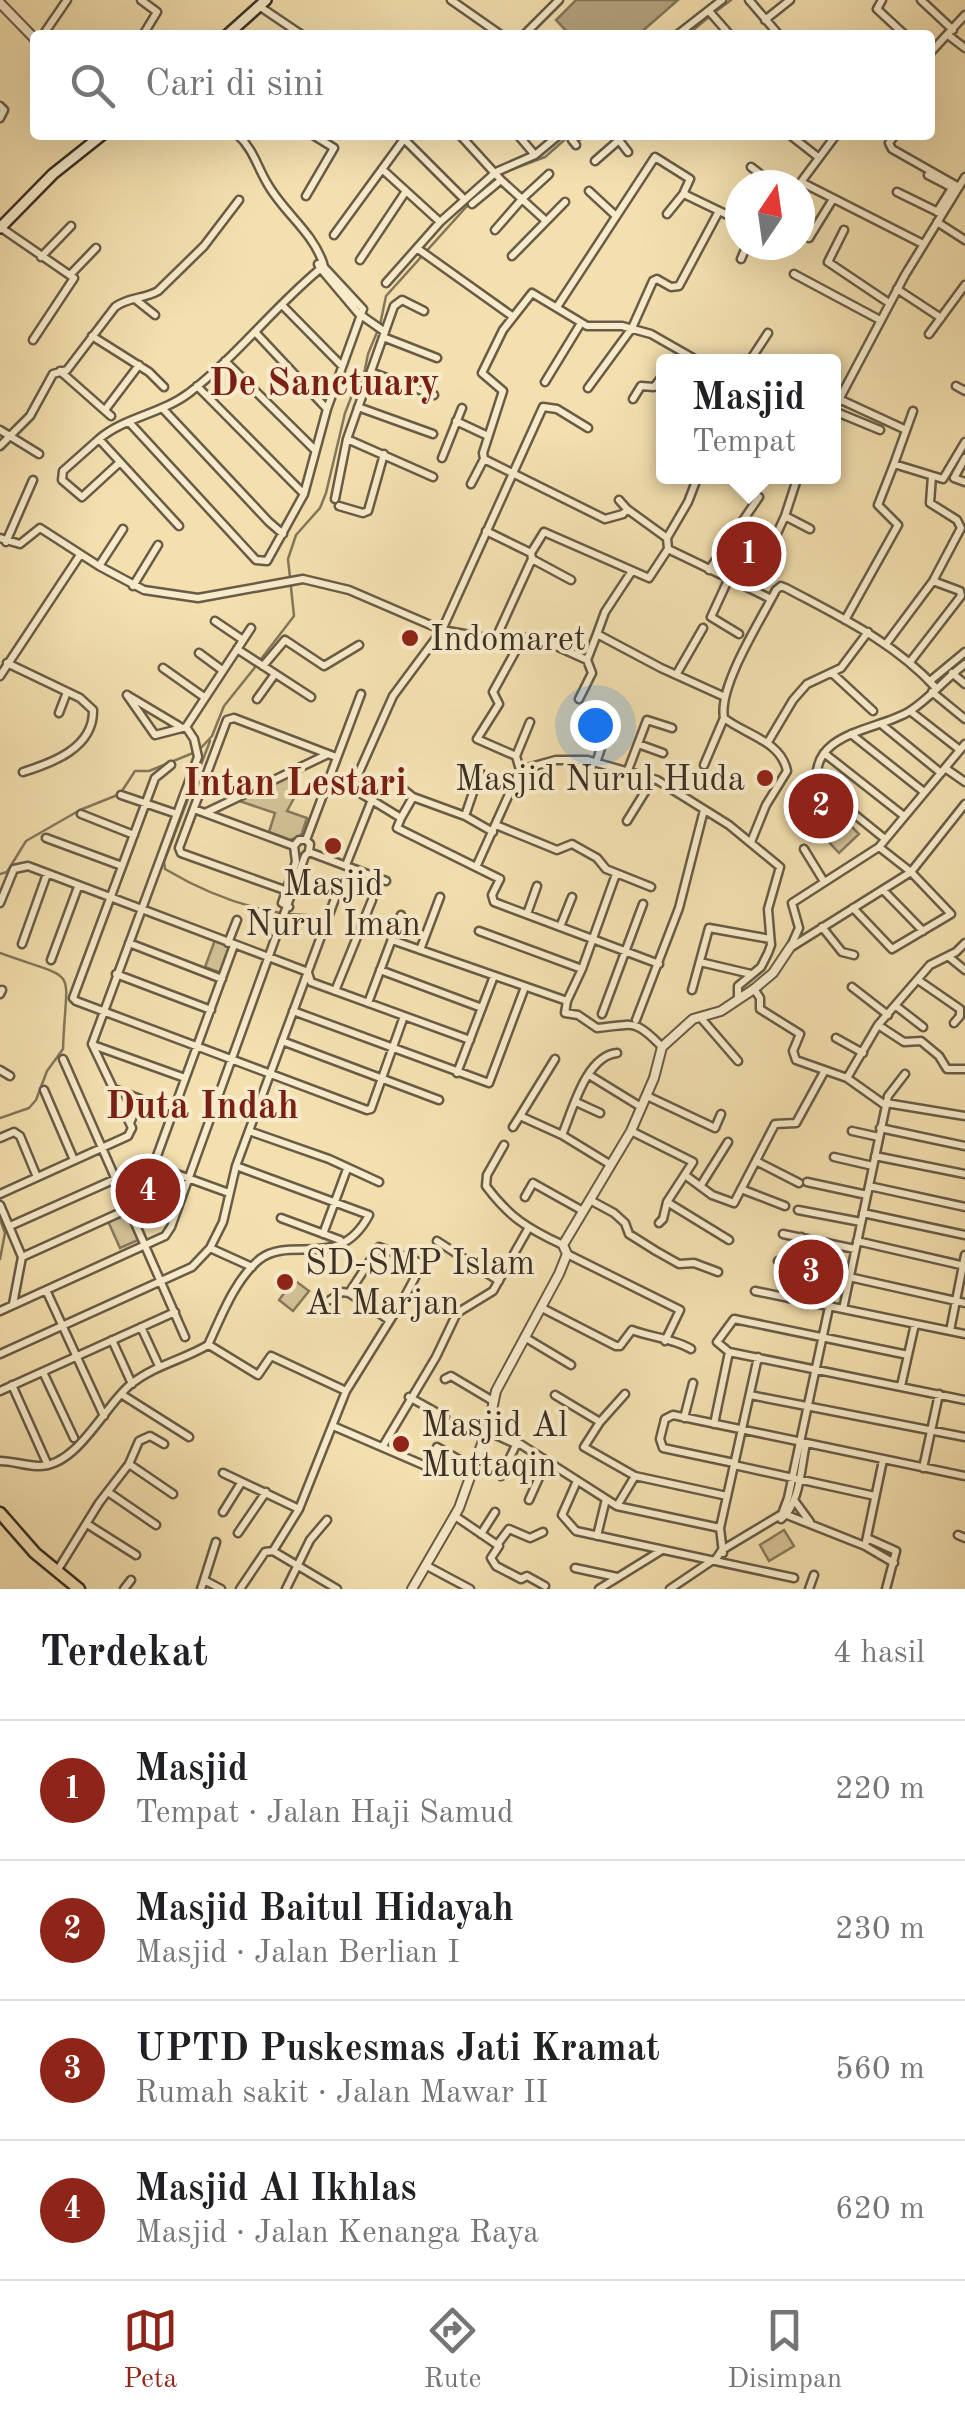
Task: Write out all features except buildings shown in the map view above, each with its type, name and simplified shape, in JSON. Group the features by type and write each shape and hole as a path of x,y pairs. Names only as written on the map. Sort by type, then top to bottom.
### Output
{"main road":[{"path":"232,30 262,3"},
{"path":"0,228 53,174 96,140"},
{"path":"0,1514 10,1528 79,1589"}],"street":[{"path":"47,30 67,0"},
{"path":"141,0 157,12 147,30"},
{"path":"451,0 495,30"},
{"path":"529,30 559,0"},
{"path":"686,30 712,14 722,0"},
{"path":"749,0 775,30"},
{"path":"765,20 790,0"},
{"path":"882,0 878,9 900,30"},
{"path":"921,0 965,48"},
{"path":"0,3 30,33"},
{"path":"262,3 296,30"},
{"path":"712,14 726,30"},
{"path":"935,47 965,16"},
{"path":"0,106 4,110 0,118"},
{"path":"243,140 267,183 315,245 320,267 378,328 437,358"},
{"path":"306,196 334,148 321,140"},
{"path":"334,235 404,140"},
{"path":"409,140 468,202"},
{"path":"465,140 546,221"},
{"path":"522,140 535,154"},
{"path":"386,283 421,252 440,222 552,140"},
{"path":"572,140 576,145"},
{"path":"596,161 615,140"},
{"path":"619,140 628,152"},
{"path":"796,140 818,158"},
{"path":"810,170 832,140"},
{"path":"891,140 892,149 961,183"},
{"path":"557,307 656,156 690,178 667,214"},
{"path":"751,167 755,170"},
{"path":"382,169 440,222"},
{"path":"495,230 549,174"},
{"path":"928,175 961,183"},
{"path":"841,395 922,244 961,183"},
{"path":"360,260 406,191"},
{"path":"589,191 616,216"},
{"path":"815,191 922,244"},
{"path":"684,192 725,214"},
{"path":"898,192 939,216 965,240"},
{"path":"815,229 834,199"},
{"path":"0,446 30,416 51,378 67,370 115,306 158,291 204,246 239,200"},
{"path":"512,256 564,202"},
{"path":"588,388 632,328 655,279 679,286 718,211"},
{"path":"41,256 70,226"},
{"path":"0,228 70,274 74,281 34,340"},
{"path":"844,230 828,262 889,304"},
{"path":"70,274 96,248"},
{"path":"421,252 472,284 512,316"},
{"path":"119,463 82,497 62,480 62,471 99,439 128,422 164,410 198,386 320,267"},
{"path":"794,274 880,320"},
{"path":"929,334 965,285"},
{"path":"898,289 941,318"},
{"path":"471,484 484,459 482,452 503,391 482,373 512,316 532,293 580,323 632,328 660,337 681,354"},
{"path":"134,298 155,315"},
{"path":"384,454 368,511 363,513 337,502 347,439 373,372 378,328 399,300 424,310"},
{"path":"283,306 342,366"},
{"path":"128,422 256,560 269,560 304,494 327,410 361,312"},
{"path":"545,382 580,323"},
{"path":"256,333 327,410"},
{"path":"755,354 768,333"},
{"path":"92,336 164,387"},
{"path":"226,361 316,451"},
{"path":"60,371 108,413 139,366"},
{"path":"373,372 434,395"},
{"path":"633,399 641,386 656,384"},
{"path":"198,386 304,494"},
{"path":"956,386 965,391"},
{"path":"841,400 904,429"},
{"path":"358,406 433,434"},
{"path":"400,818 352,788 393,696 442,630 543,407 557,409 588,428"},
{"path":"442,458 462,408"},
{"path":"164,410 283,534"},
{"path":"846,620 898,524 878,504 912,412"},
{"path":"841,413 880,430"},
{"path":"456,421 488,436"},
{"path":"0,430 38,454"},
{"path":"99,439 179,526"},
{"path":"347,439 433,477"},
{"path":"894,464 943,479 965,442"},
{"path":"965,458 954,478 965,482"},
{"path":"484,459 605,520 624,514 627,508"},
{"path":"886,644 933,581 962,528 958,520 930,502 932,476"},
{"path":"33,480 3,540 20,544 40,528 133,586 198,598 303,579 350,590 442,630 521,641"},
{"path":"495,640 544,532 649,578 668,549 667,538 695,484"},
{"path":"755,591 756,579 795,484"},
{"path":"710,570 759,496"},
{"path":"618,500 667,538"},
{"path":"785,516 810,529"},
{"path":"99,566 123,529"},
{"path":"486,531 571,580"},
{"path":"133,586 158,545"},
{"path":"668,549 771,598"},
{"path":"0,676 80,554"},
{"path":"579,699 592,674 587,660 606,612 632,571"},
{"path":"728,580 712,617 738,634"},
{"path":"910,662 961,596 960,591 933,581"},
{"path":"704,764 724,718 725,697 771,598 781,586 886,644 910,662 965,719"},
{"path":"215,622 243,640"},
{"path":"130,1123 92,1044 199,752 183,727 127,695 152,734 157,736 183,727 251,628"},
{"path":"676,675 703,628"},
{"path":"768,742 807,684 841,668 868,632"},
{"path":"597,634 725,697"},
{"path":"516,756 477,738 499,704 493,692 521,641 539,637 555,648 587,660"},
{"path":"260,664 285,640 326,666 360,644"},
{"path":"237,649 311,697"},
{"path":"199,653 222,670"},
{"path":"885,839 820,786 816,779 824,754 850,734 910,711 955,659 965,654"},
{"path":"0,655 80,698 93,710 85,734 63,757 22,772"},
{"path":"933,687 965,664"},
{"path":"163,668 204,697"},
{"path":"832,673 848,692 873,710"},
{"path":"257,700 275,674"},
{"path":"952,674 965,684"},
{"path":"59,712 67,692"},
{"path":"306,840 332,756 361,694"},
{"path":"412,1589 455,1516 488,1428 492,1401 542,1308 583,1211 631,1131 662,1047 693,1019 721,1011 773,973 798,932 792,902 879,847 962,747 910,711"},
{"path":"290,892 180,851 230,718 332,756"},
{"path":"596,763 611,718"},
{"path":"724,718 768,742 784,760 787,771 766,804 751,842"},
{"path":"628,770 647,720 672,728"},
{"path":"520,770 516,756 530,722"},
{"path":"881,724 965,782"},
{"path":"850,734 924,792"},
{"path":"638,744 663,753"},
{"path":"824,754 904,816"},
{"path":"206,813 332,756"},
{"path":"477,865 520,770 556,760 596,763 653,779 751,842 780,867 768,910 768,953 753,974 738,986 738,999"},
{"path":"171,765 155,778 73,998 371,1109 404,1016"},
{"path":"465,816 480,772"},
{"path":"627,821 653,779"},
{"path":"403,789 413,797 557,850 572,844 616,874 651,887"},
{"path":"122,796 176,814"},
{"path":"413,797 397,828 500,879 492,895 494,902 659,964"},
{"path":"346,866 372,802"},
{"path":"792,946 910,872 965,804"},
{"path":"194,809 294,846"},
{"path":"636,1020 679,908 704,810"},
{"path":"82,814 134,835"},
{"path":"46,838 122,866"},
{"path":"0,1311 164,1236 171,1227 287,911 282,903 290,892 309,852 306,840 299,840 294,846 296,862 290,892"},
{"path":"853,908 889,948 897,949 952,914 879,847"},
{"path":"804,850 824,880"},
{"path":"309,852 386,881"},
{"path":"302,864 318,855"},
{"path":"0,903 12,871 28,866 308,972"},
{"path":"22,944 46,874"},
{"path":"616,874 566,1013 578,1015 597,1028 628,1024 644,1027 662,1047"},
{"path":"0,1354 198,1263 210,1248 223,1222 236,1166 340,886"},
{"path":"527,914 537,886"},
{"path":"51,960 78,887"},
{"path":"883,890 923,931"},
{"path":"560,927 572,896"},
{"path":"420,950 440,897"},
{"path":"336,991 372,900"},
{"path":"602,1014 643,904"},
{"path":"368,1003 401,915"},
{"path":"154,1164 222,979 237,920"},
{"path":"796,923 808,938"},
{"path":"822,927 842,952 854,955"},
{"path":"692,990 709,928 770,938"},
{"path":"479,931 582,969"},
{"path":"392,940 567,1002"},
{"path":"129,942 222,979"},
{"path":"848,1078 878,1025 930,966 965,942"},
{"path":"948,956 965,970"},
{"path":"700,962 753,974"},
{"path":"380,970 482,1008"},
{"path":"308,972 311,982 470,1040"},
{"path":"116,974 210,1010"},
{"path":"458,1073 494,976"},
{"path":"918,980 960,1009 954,1023"},
{"path":"293,1011 489,1083 525,987"},
{"path":"852,987 888,1015"},
{"path":"754,989 760,998 760,1009 800,1034 793,1056 824,1072 848,1078 868,1096 886,1104 965,1116"},
{"path":"896,1006 923,1027"},
{"path":"700,1017 738,1061"},
{"path":"878,1025 904,1042 920,1040 947,1068 965,1069"},
{"path":"836,1038 863,1053"},
{"path":"282,1041 439,1100"},
{"path":"92,1044 185,1078"},
{"path":"562,1134 589,1075 602,1057 618,1053"},
{"path":"64,1058 185,1336"},
{"path":"513,1126 555,1060"},
{"path":"542,1062 551,1068"},
{"path":"0,1070 10,1076"},
{"path":"685,1175 732,1205 778,1122 790,1126 796,1122 824,1072"},
{"path":"842,1309 888,1096 904,1074"},
{"path":"589,1075 642,1108"},
{"path":"0,1194 128,1136 140,1100 112,1088"},
{"path":"44,1090 74,1160"},
{"path":"647,1096 715,1128 722,1114"},
{"path":"576,1102 600,1113"},
{"path":"520,1116 562,1134 611,1165"},
{"path":"249,1130 379,1182"},
{"path":"631,1131 692,1162 659,1223"},
{"path":"852,1131 965,1146"},
{"path":"0,1138 14,1132 20,1136 37,1178"},
{"path":"701,1185 728,1142"},
{"path":"504,1145 487,1175 486,1186 498,1205 564,1249 680,1310 664,1342"},
{"path":"875,1156 965,1174"},
{"path":"834,1157 873,1166"},
{"path":"756,1161 803,1183 866,1195"},
{"path":"10,1226 154,1164 229,1192"},
{"path":"0,1448 2,1460 40,1466 59,1461 132,1384 159,1366 208,1345 222,1314 264,1256 340,1244 363,1226 368,1215 236,1166"},
{"path":"323,1234 347,1169"},
{"path":"525,1197 533,1183 583,1211"},
{"path":"868,1186 965,1207"},
{"path":"741,1189 784,1206"},
{"path":"590,1200 625,1222 629,1234 667,1258 718,1272"},
{"path":"668,1202 729,1240"},
{"path":"0,1205 22,1257 12,1305"},
{"path":"22,1257 128,1209"},
{"path":"798,1210 861,1222"},
{"path":"863,1213 965,1235"},
{"path":"281,1218 340,1240"},
{"path":"383,1446 436,1357 457,1313 492,1291 528,1228"},
{"path":"782,1234 964,1266"},
{"path":"788,1298 802,1237"},
{"path":"436,1242 499,1281"},
{"path":"210,1248 252,1268"},
{"path":"272,1551 299,1510 346,1391 418,1272 418,1262 380,1248 349,1292"},
{"path":"950,1331 960,1302 965,1255"},
{"path":"778,1261 796,1266"},
{"path":"849,1277 960,1302"},
{"path":"46,1290 104,1416"},
{"path":"755,1291 965,1334"},
{"path":"330,1300 349,1292 390,1320"},
{"path":"670,1589 784,1514 804,1442 829,1307"},
{"path":"542,1308 616,1346 632,1330 664,1342 676,1341 691,1349"},
{"path":"0,1391 175,1312"},
{"path":"908,1355 734,1319 728,1322 717,1342 729,1352 965,1400"},
{"path":"901,1386 914,1324"},
{"path":"141,1327 159,1366"},
{"path":"526,1338 571,1365"},
{"path":"112,1340 132,1384"},
{"path":"208,1345 258,1375 271,1356 346,1391"},
{"path":"714,1424 729,1352"},
{"path":"717,1557 758,1357"},
{"path":"43,1372 74,1438"},
{"path":"445,1379 451,1376 492,1401"},
{"path":"684,1418 692,1383"},
{"path":"12,1386 46,1461"},
{"path":"624,1394 600,1422 585,1450 635,1476 728,1496"},
{"path":"750,1394 965,1438"},
{"path":"923,1468 939,1394"},
{"path":"122,1395 189,1437"},
{"path":"555,1395 600,1422"},
{"path":"410,1398 444,1417"},
{"path":"875,1496 661,1446 665,1419 673,1415 965,1476"},
{"path":"333,1426 428,1467 437,1447 472,1467"},
{"path":"488,1428 617,1506 720,1528"},
{"path":"57,1571 129,1464 142,1438 150,1436 164,1444"},
{"path":"502,1476 519,1445"},
{"path":"866,1542 883,1459"},
{"path":"530,1500 546,1462"},
{"path":"129,1464 172,1494"},
{"path":"222,1473 299,1510"},
{"path":"617,1506 635,1476"},
{"path":"577,1481 562,1520 576,1531 717,1557 794,1578"},
{"path":"223,1512 241,1482"},
{"path":"108,1492 156,1525"},
{"path":"238,1533 266,1492"},
{"path":"597,1536 606,1499"},
{"path":"791,1499 811,1524"},
{"path":"480,1534 495,1512"},
{"path":"784,1514 896,1551 886,1589"},
{"path":"455,1516 497,1545"},
{"path":"286,1589 310,1540 327,1520"},
{"path":"86,1524 136,1556"},
{"path":"543,1532 530,1538 510,1529 491,1558 496,1566 545,1586"},
{"path":"201,1589 216,1542"},
{"path":"599,1589 663,1549"},
{"path":"240,1589 265,1552 272,1551 337,1589"},
{"path":"427,1566 470,1589"},
{"path":"575,1568 618,1577"},
{"path":"808,1589 814,1575"},
{"path":"124,1589 131,1580"},
{"path":"204,1580 221,1589"}],"shaded area":[{"path":"576,0 678,0 644,30 565,30 556,20"},
{"path":"287,776 298,791 287,811 307,818 301,836 290,840 269,832 275,813 239,801"},
{"path":"848,823 859,834 839,853 828,841"},
{"path":"215,940 231,946 221,973 205,967"},
{"path":"125,1211 138,1240 120,1248 107,1219"},
{"path":"294,1280 309,1291 293,1311 279,1300"},
{"path":"784,1530 794,1546 769,1561 760,1545"}],"waterway":[{"path":"715,12 731,0"},
{"path":"693,30 709,17"},
{"path":"500,174 545,157 564,140"},
{"path":"261,659 294,616 288,559 296,535 320,508 326,493 345,413 364,374 386,296 486,185"},
{"path":"200,749 212,736 224,706 256,666"},
{"path":"210,741 164,862 165,869 221,897 281,913"},
{"path":"0,874 7,872 26,841 80,810 120,794 135,771 149,771 193,753"},
{"path":"289,914 322,916"},
{"path":"0,953 57,974 66,988 63,1049 29,1108 0,1118"},
{"path":"0,1219 5,1233 0,1259"}],"place":[{"name":"Masjid","path":"749,554"},
{"name":"Indomaret","path":"410,638"},
{"name":"Masjid Nurul Huda","path":"765,778"},
{"name":"Masjid Baitul Hidayah","path":"821,806"},
{"name":"Masjid Nurul Iman","path":"333,846"},
{"name":"Masjid Al Ikhlas","path":"148,1191"},
{"name":"UPTD Puskesmas Jati Kramat","path":"811,1272"},
{"name":"SD-SMP Islam Al Marjan","path":"285,1282"},
{"name":"Masjid Al Muttaqin","path":"401,1444"}],"district":[{"name":"De Sanctuary","path":"324,382"},
{"name":"Intan Lestari","path":"295,782"},
{"name":"Duta Indah","path":"202,1105"}]}
